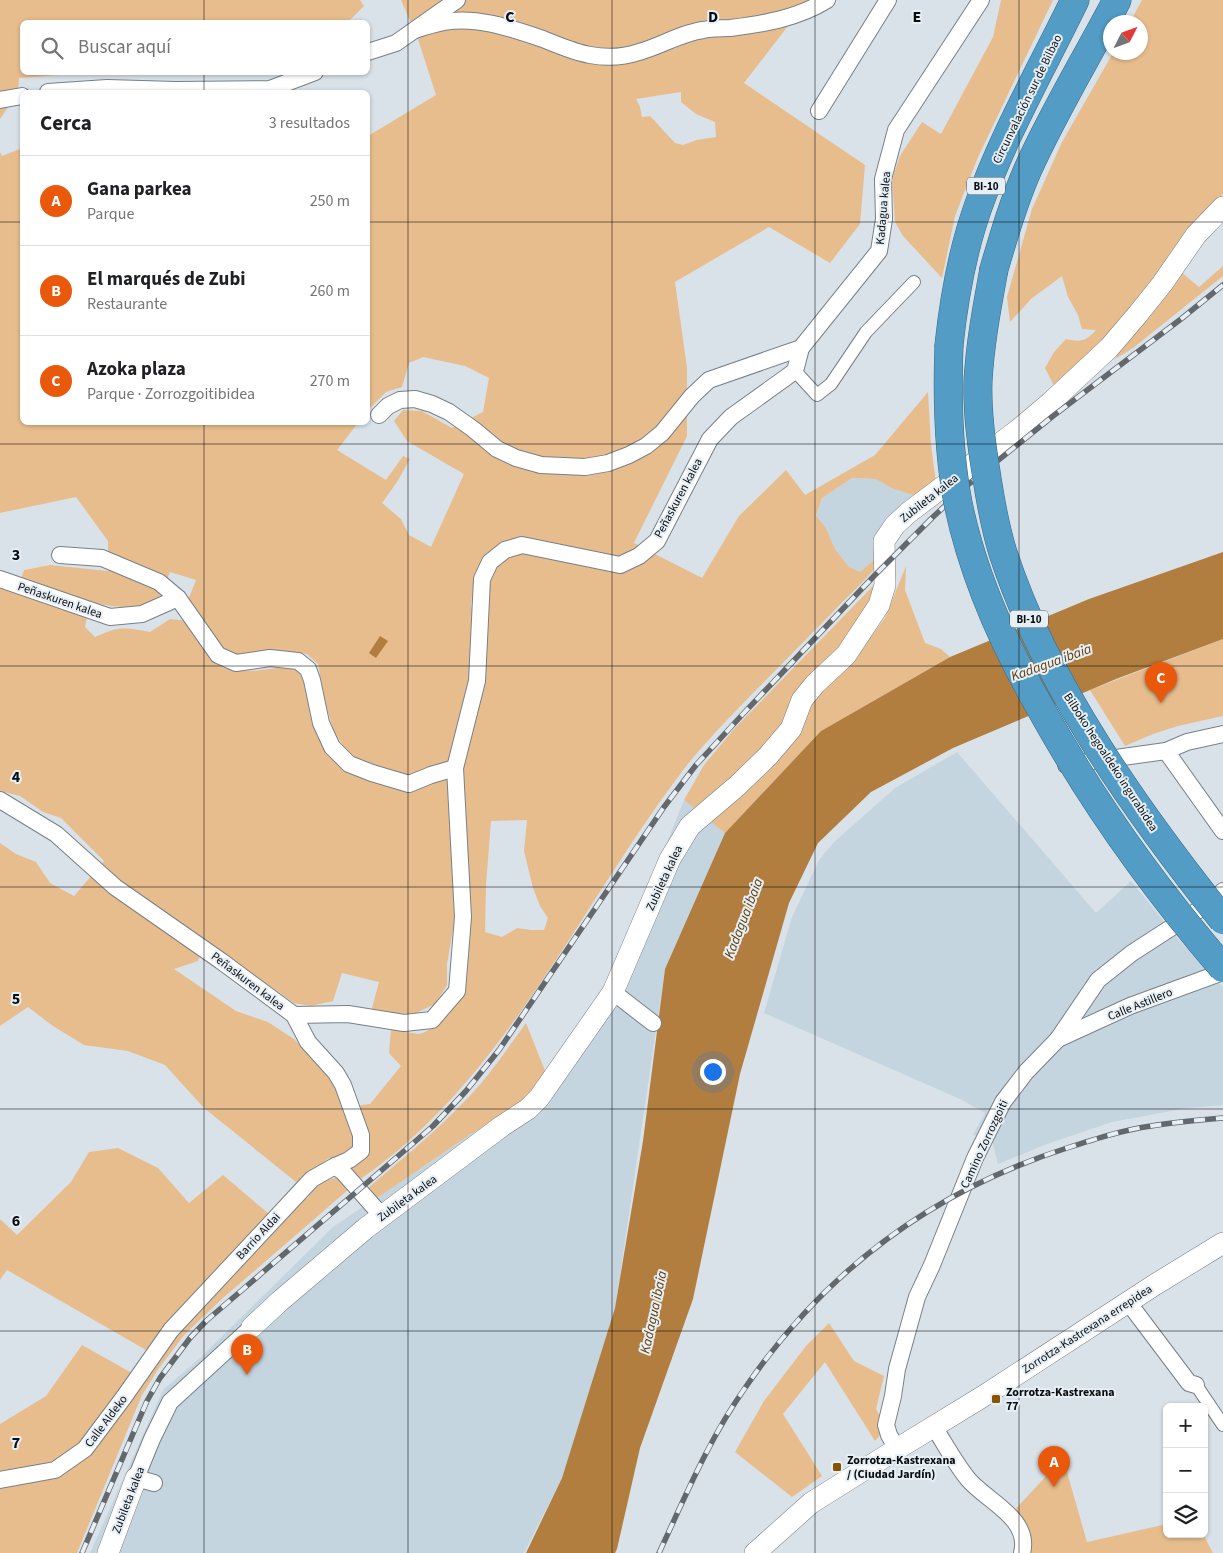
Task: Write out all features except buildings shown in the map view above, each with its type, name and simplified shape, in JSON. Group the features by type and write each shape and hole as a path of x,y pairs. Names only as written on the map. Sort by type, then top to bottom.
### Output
{"highway":[{"name":"Circunvalación sur de Bilbao","path":"1075,0 998,156 964,252 954,298 949,345 949,438 958,503 971,553 989,606 1016,665 1056,737 1095,800 1151,878 1223,970"},
{"name":"Bilboko hegoaldeko ingurabidea","path":"1112,9 1028,168 1008,220 994,269 982,334 978,383 981,444 989,495 1003,552 1024,608 1048,658 1081,720 1133,800 1181,868 1223,920"}],"street":[{"path":"370,51 396,43 457,0"},
{"path":"415,30 444,22 465,20 524,32 590,55 611,56 638,53 680,36 703,30 778,21 815,8 827,0"},
{"path":"819,111 888,0"},
{"name":"Kadagua kalea","path":"801,348 879,252 884,219 882,179 896,130 981,0"},
{"path":"78,90 107,88 176,90 270,89 307,75"},
{"path":"0,100 20,96"},
{"name":"Zubileta kalea","path":"108,1553 145,1481 152,1439 170,1402 280,1301 366,1228 502,1126 528,1109 539,1098 613,992 670,859 690,826 737,786 768,756 791,729 802,700 815,684 846,655 879,605 885,585 884,542 895,525 908,513 1018,430 1103,354 1162,284 1196,234 1223,208"},
{"path":"801,348 795,371 818,395 831,384 866,332 914,282"},
{"path":"379,415 388,406 400,400 415,399 449,412 474,428 497,449 516,458 541,465 585,467 608,463 646,446 662,433 692,396 710,380 801,348"},
{"name":"Peñaskuren kalea","path":"0,800 56,834 115,887 213,955 294,1015 348,1014 404,1023 432,1020 457,991 463,918 455,768 477,681 482,579 490,562 505,550 522,545 620,565 639,556 657,541 710,439 730,417 795,371"},
{"path":"60,555 102,558 159,582 178,598 218,655 236,663 270,658 298,660 308,669 321,723 332,747 349,764 409,784 455,768"},
{"name":"Peñaskuren kalea","path":"0,579 110,617 142,614 178,598"},
{"path":"1061,766 1166,751 1187,742 1223,734"},
{"path":"1166,751 1223,831"},
{"name":"Camino Zorrozgoiti","path":"897,1449 886,1426 897,1369 917,1297 932,1265 975,1158 1003,1102 1026,1072 1058,1039 1098,980 1132,952 1214,900 1223,891"},
{"name":"Calle Astillero","path":"1058,1039 1130,1006 1223,970"},
{"path":"613,992 653,1023"},
{"name":"Barrio Aldai","path":"145,1367 170,1330 312,1179 349,1160 361,1151 361,1135 343,1085 336,1074 308,1042 294,1015"},
{"path":"335,1166 382,1216"},
{"name":"Zorrotza-Kastrexana errepidea","path":"755,1553 811,1503 1223,1243"},
{"path":"1128,1302 1189,1383 1196,1385 1223,1425"},
{"name":"Calle Aldeko","path":"0,1480 55,1470 85,1450 145,1367"},
{"path":"934,1427 968,1479 1010,1515 1021,1531 1022,1553"}],"shaded area":[{"path":"0,0 360,0 364,6 350,20 20,20 20,75 60,75 19,78 18,93 0,119"},
{"path":"401,0 445,0 411,23"},
{"path":"466,0 808,0 744,83 865,165 860,224 830,263 769,227 675,282 687,368 687,436 634,543 642,547 620,561 527,541 483,562 473,588 471,605 475,627 474,675 449,764 412,775 397,775 366,765 345,749 334,731 325,703 318,664 307,654 284,651 239,656 224,652 188,600 196,580 170,572 159,597 138,607 124,607 109,606 78,599 21,579 24,570 50,565 108,571 108,541 76,497 0,513 0,152 2,156 20,149 20,425 356,425 337,450 386,480 403,456 410,459 382,503 401,519 409,535 431,547 464,474 407,441 394,421 403,410 422,411 452,428 483,412 489,378 465,366 423,357 409,363 402,387 386,392 370,408 370,135 436,95 417,36 459,24 632,60 676,48 690,41 610,54 536,33 434,21","holes":["681,92 681,102 696,114 715,122 716,137 697,140 683,145 675,143 650,116 642,117 636,99"]},
{"path":"1001,0 1053,0 978,157 955,216 942,278 903,236 895,222 892,179 900,156 922,122 941,134 993,37"},
{"path":"1142,0 1223,0 1223,194 1215,201 1134,310 1054,386 1045,368 1054,352 1066,339 1082,340 1089,337 1096,330 1082,329 1078,315 1068,297 1062,276 1031,299 1010,322 1007,297 1032,209 1062,142 1109,60 1148,60 1148,15 1134,15"},
{"path":"1223,266 1223,276 1133,348 1115,359 1121,348 1181,272 1199,287"},
{"path":"928,392 931,445 936,483 919,497 891,488 876,479 852,478 822,498 816,516 826,528 835,549 849,567 860,572 875,559 877,566 728,719 684,769 646,822 537,988 498,1042 456,1093 410,1139 359,1180 348,1168 364,1155 355,1106 370,1104 401,1066 389,1053 391,1029 417,1034 424,1032 442,1019 462,998 460,775 491,570 515,550 600,567 653,553 702,578 739,516 786,470 805,495 875,455","holes":["527,820 524,851 533,888 540,906 548,918 544,930 517,928 502,937 485,932 486,885 491,821"]},
{"path":"852,478 876,479 891,488 919,497 875,559 860,572 849,567 835,549 826,528 816,517 822,498"},
{"path":"906,566 905,590 925,643 941,649 950,657 821,731 725,833 707,819 808,713 817,694 858,654 885,618"},
{"path":"876,583 877,595 773,741 742,770 694,808 684,800 704,765 735,728"},
{"path":"0,586 87,617 85,627 95,637 121,628 150,632 170,619 188,621 212,659 223,668 252,671 286,667 297,668 304,682 310,704 347,772 412,792 427,783 448,777 456,912 447,964 447,985 435,1004 414,1014 371,1012 379,982 342,973 333,1001 311,1006 294,1003 205,940 198,961 174,969 236,1011 268,1022 294,1039 320,1066 337,1088 355,1138 351,1149 338,1160 329,1158 297,1182 307,1199 313,1190 320,1185 338,1177 349,1189 223,1298 185,1334 159,1368 142,1395 77,1553 0,1553 0,1424 46,1396 82,1345 132,1373 146,1350 7,1270 0,1280 0,1219 17,1235 71,1182 89,1152 118,1148 158,1168 189,1203 223,1175 269,1214 296,1182 204,1108 165,1065 128,1051 84,1045 53,1026 28,1007 0,1026 0,843 16,854 36,862 50,883 74,896 104,861 61,818 43,812 20,796 0,791"},
{"path":"1223,639 1223,716 1178,726 1125,746 1090,690"},
{"path":"957,752 1096,913 1131,881 1180,941 1223,987 1223,1105 1187,1108 1112,1122 1047,1144 998,1164 992,1141 973,1135 985,1113 960,1099 764,1013 792,917 819,860 834,842 895,788"},
{"path":"684,800 725,833 665,969 615,1309 562,1478 524,1553 90,1553 163,1390 200,1358 333,1227 471,1134 522,1104 623,989 648,890"},
{"path":"526,1023 547,1076 522,1104 471,1134 377,1198 368,1188 428,1137 470,1096"},
{"path":"829,1323 854,1361 884,1376 876,1409 881,1418 881,1434 875,1441 825,1362 783,1414 822,1476 792,1497 735,1452 764,1401 806,1346"},
{"path":"1063,1458 1087,1542 1163,1525 1163,1538 1205,1538 1213,1553 1022,1553 1010,1515"}],"water":[{"name":"Kadagua ibaia","path":"1223,552 1223,639 1116,679 953,748 871,792 818,843 789,903 740,1074 693,1299 640,1448 617,1549 615,1553 526,1553 562,1478 615,1308 643,1141 665,969 725,833 821,731 950,657 1089,599"},
{"path":"380,636 388,641 376,658 369,653"}],"railway":[{"path":"82,1553 147,1401 160,1378 190,1338 206,1321 433,1126 466,1091 499,1050 664,807 696,765 874,576 964,488 1053,416 1223,285"},
{"path":"659,1553 709,1448 745,1388 776,1346 810,1307 846,1272 885,1240 927,1212 971,1187 1018,1166 1067,1148 1140,1128 1223,1118"}],"place":[{"name":"Azoka plaza","path":"1161,703"},
{"name":"El marqués de Zubi","path":"247,1375"},
{"name":"Zorrotza-Kastrexana 77","path":"996,1399"},
{"name":"Zorrotza-Kastrexana / (Ciudad Jardín)","path":"837,1467"},
{"name":"Gana parkea","path":"1054,1487"}]}
